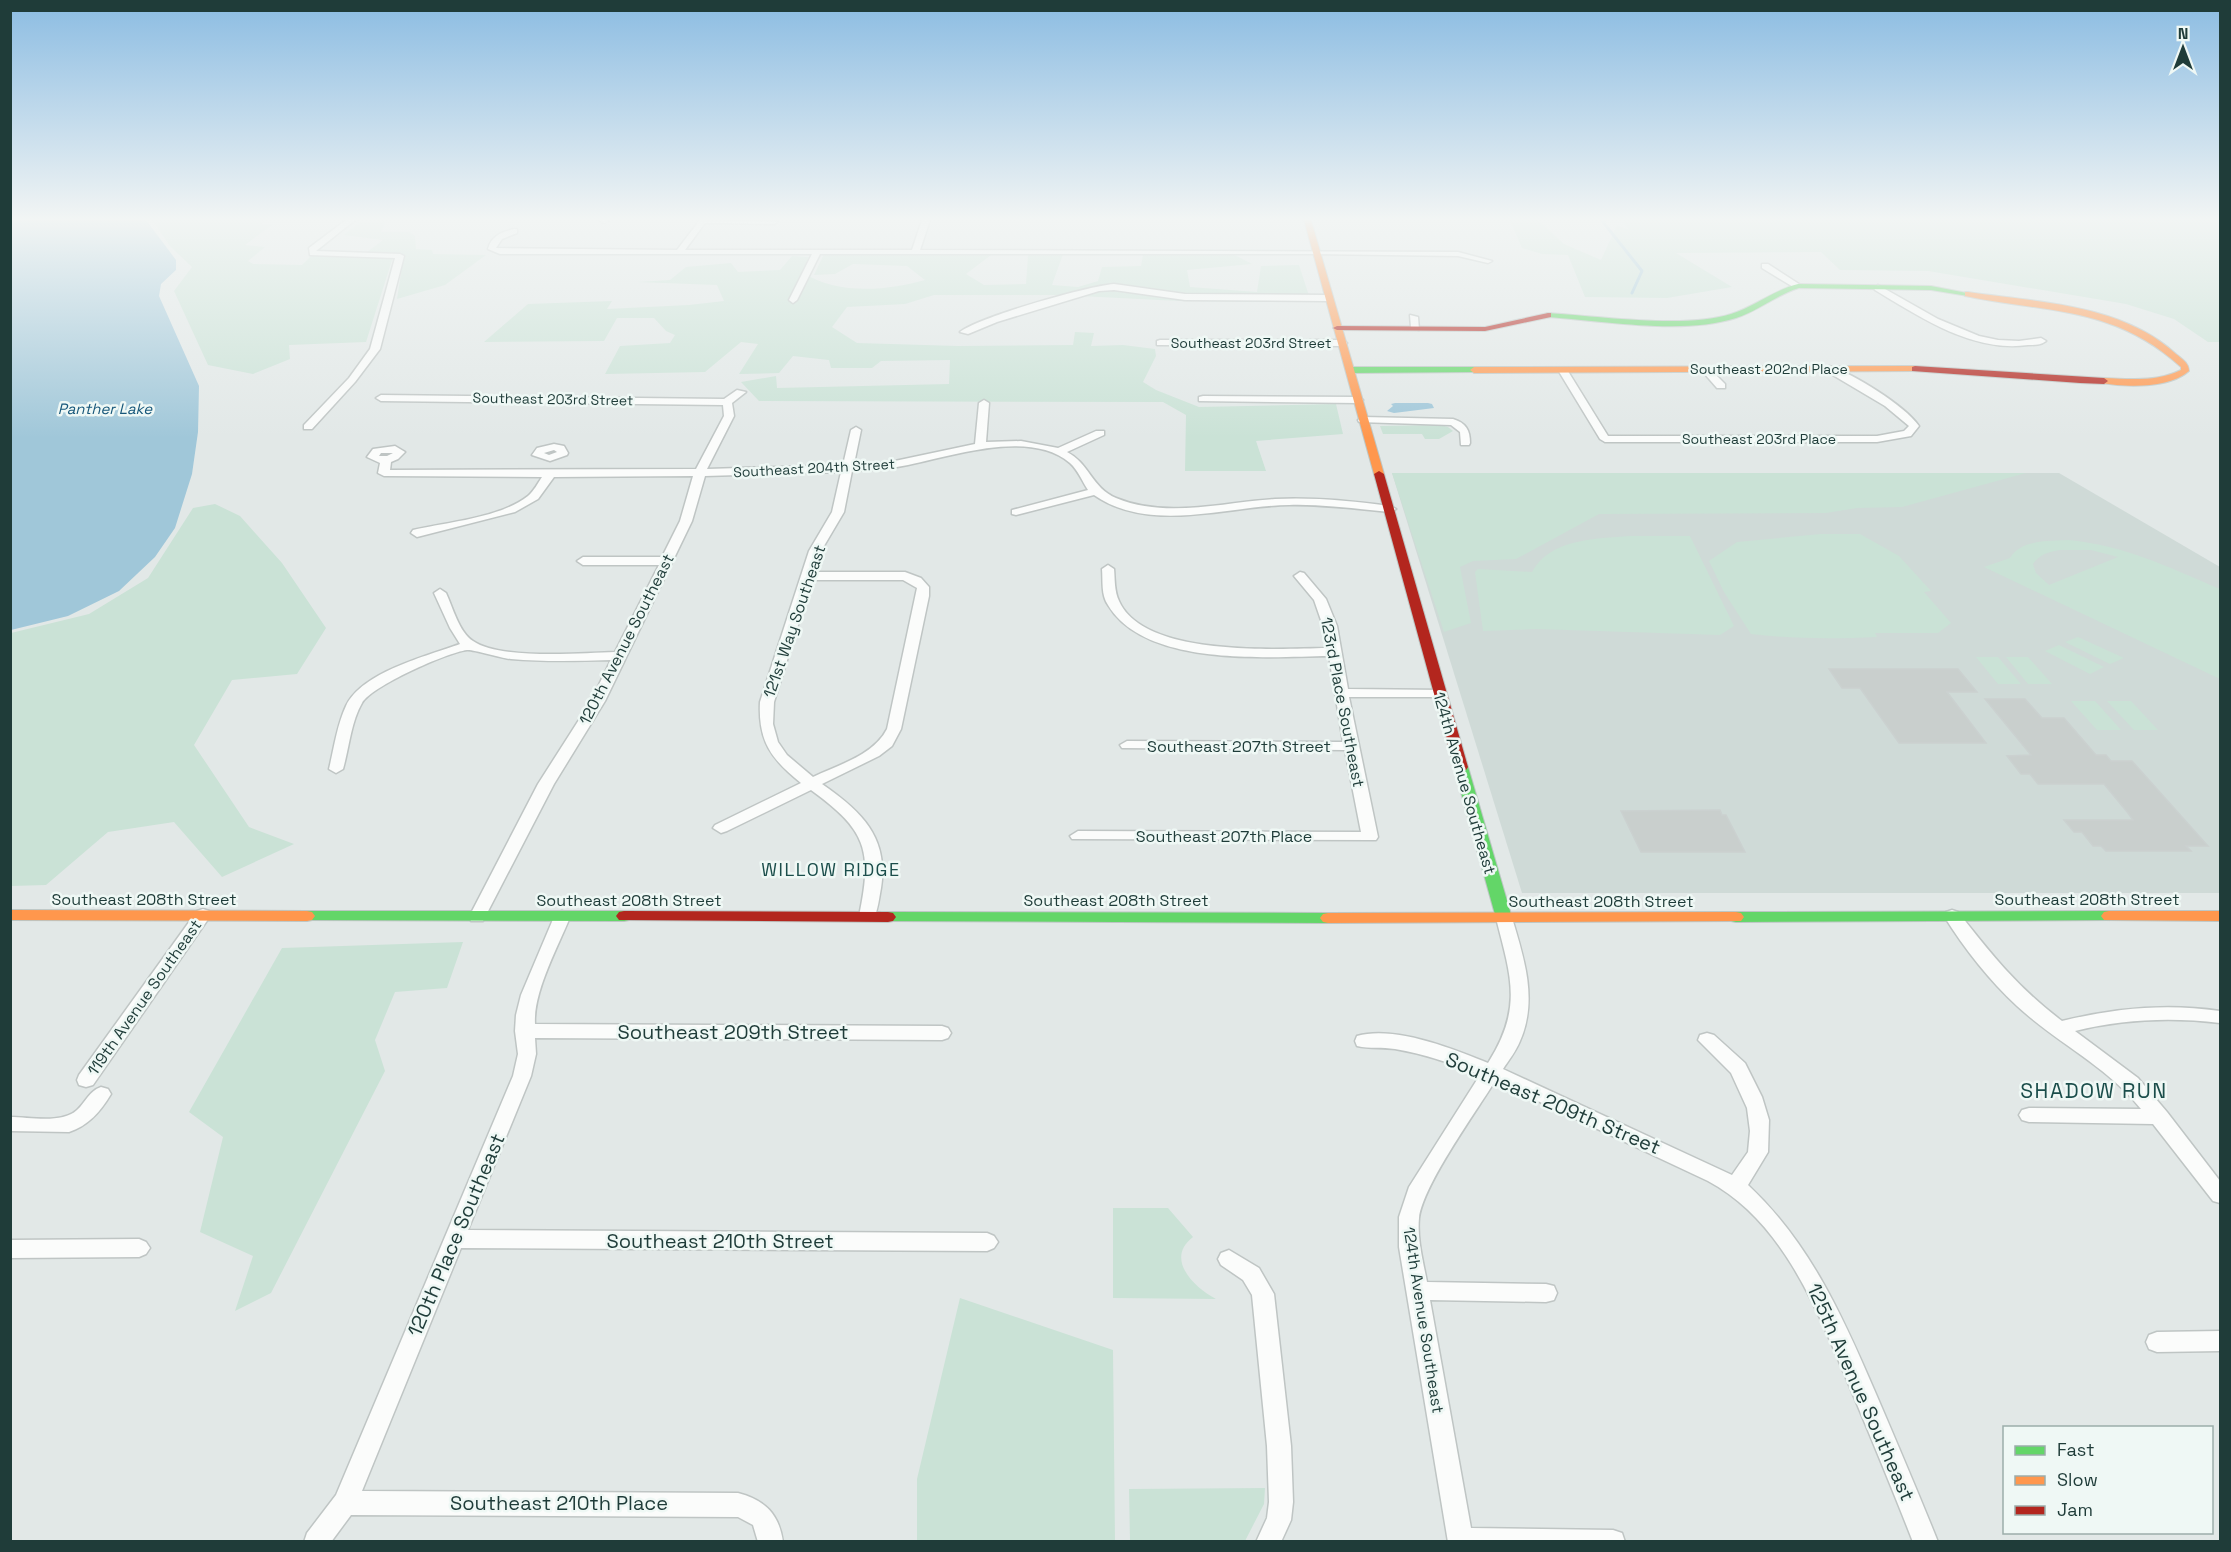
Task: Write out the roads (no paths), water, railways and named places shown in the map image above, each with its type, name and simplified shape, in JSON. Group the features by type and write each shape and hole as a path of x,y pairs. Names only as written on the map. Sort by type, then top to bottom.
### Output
{"street":[{"path":"308,427 352,380 375,349 390,292"},
{"path":"793,300 797,292"},
{"path":"965,332 994,320 1084,292"},
{"path":"1153,292 1185,297 1328,298"},
{"name":"124th Avenue Southeast","path":"1326,292 1517,966 1521,1013 1511,1041 1419,1187 1408,1217 1408,1232 1461,1541"},
{"path":"1337,328 1414,323 1485,329 1534,316 1554,314 1667,321 1708,321 1734,316 1780,292"},
{"path":"1886,292 1956,331 1977,339 2016,343 2041,341"},
{"name":"Southeast 202nd Place","path":"1350,370 1965,369 2037,380 2063,381 2154,381 2176,377 2185,371 2186,366 2176,356 2136,329 2121,322 2083,313 1958,292"},
{"name":"Southeast 203rd Street","path":"1160,343 1342,343"},
{"name":"Southeast 203rd Place","path":"1563,370 1605,439 1877,439 1907,434 1914,426 1908,417 1829,369"},
{"path":"1706,370 1720,386"},
{"path":"726,402 741,392"},
{"name":"Southeast 203rd Street","path":"381,398 726,402"},
{"path":"1203,399 1358,400"},
{"name":"120th Avenue Southeast","path":"477,917 546,784 587,719 667,561 686,521 700,472 729,416 729,407 726,402"},
{"path":"980,445 984,404"},
{"path":"1363,420 1453,422 1460,425 1465,432 1465,443"},
{"name":"121st Way Southeast","path":"856,430 838,512 815,551 767,702 765,719 777,752 810,784 858,821 873,854 874,879 867,916"},
{"path":"1058,452 1100,432"},
{"name":"Southeast 204th Street","path":"386,459 384,473 700,472 848,468 912,462 980,445 1027,445 1058,452 1078,465 1096,491 1125,505 1169,513 1277,502 1306,502 1389,509"},
{"path":"536,474 546,458"},
{"path":"417,533 503,511 525,502 538,492 550,474"},
{"path":"1016,512 1096,491"},
{"path":"583,561 667,561"},
{"path":"1108,569 1109,590 1115,607 1135,626 1172,643 1218,651 1334,652"},
{"path":"721,828 883,748 894,729 924,591 921,584 912,579 884,576 807,576"},
{"name":"123rd Place Southeast","path":"1300,576 1323,604 1330,626 1370,837"},
{"path":"440,592 460,635 468,645"},
{"path":"336,769 354,706 363,691 379,681 468,645 517,656 620,656"},
{"path":"1342,693 1439,693"},
{"name":"Southeast 207th Street","path":"1128,745 1351,746"},
{"name":"Southeast 207th Place","path":"1078,836 1370,837"},
{"name":"Southeast 208th Street","path":"10,915 1504,918 2220,916"},
{"name":"119th Avenue Southeast","path":"86,1080 203,915"},
{"path":"1952,916 2024,1002 2131,1083 2220,1195"},
{"name":"120th Place Southeast","path":"316,1542 345,1503 522,1076 527,1054 524,1031 525,1015 530,995 562,917"},
{"path":"2061,1028 2100,1018 2148,1011 2186,1012 2220,1017"},
{"name":"Southeast 209th Street","path":"524,1031 942,1033"},
{"name":"Southeast 209th Street","path":"1364,1041 1380,1039 1417,1046 1491,1072 1674,1155 1735,1186"},
{"path":"1707,1040 1737,1067 1746,1083 1759,1120 1758,1151 1749,1169 1735,1186"},
{"path":"10,1124 69,1125 77,1122 101,1094"},
{"path":"2029,1115 2160,1117"},
{"name":"125th Avenue Southeast","path":"1735,1186 1778,1228 1819,1291 1839,1333 1926,1542"},
{"name":"Southeast 210th Street","path":"453,1239 987,1242"},
{"path":"10,1249 139,1248"},
{"path":"1229,1259 1251,1274 1263,1294 1279,1446 1281,1493 1279,1520 1268,1542"},
{"path":"1418,1291 1546,1293"},
{"path":"2157,1342 2220,1341"},
{"name":"Southeast 210th Place","path":"345,1503 727,1504 751,1508 769,1533"},
{"path":"1461,1541 1613,1542"}],"water":[{"name":"Panther Lake","path":"11,292 160,292 159,296 199,386 198,432 192,474 175,528 155,557 119,591 68,616 11,630"},
{"path":"1428,403 1434,408 1394,413 1387,411 1393,406 1391,404"}],"district":[{"name":"WILLOW RIDGE","path":"831,870"},
{"name":"SHADOW RUN","path":"2094,1091"}]}
